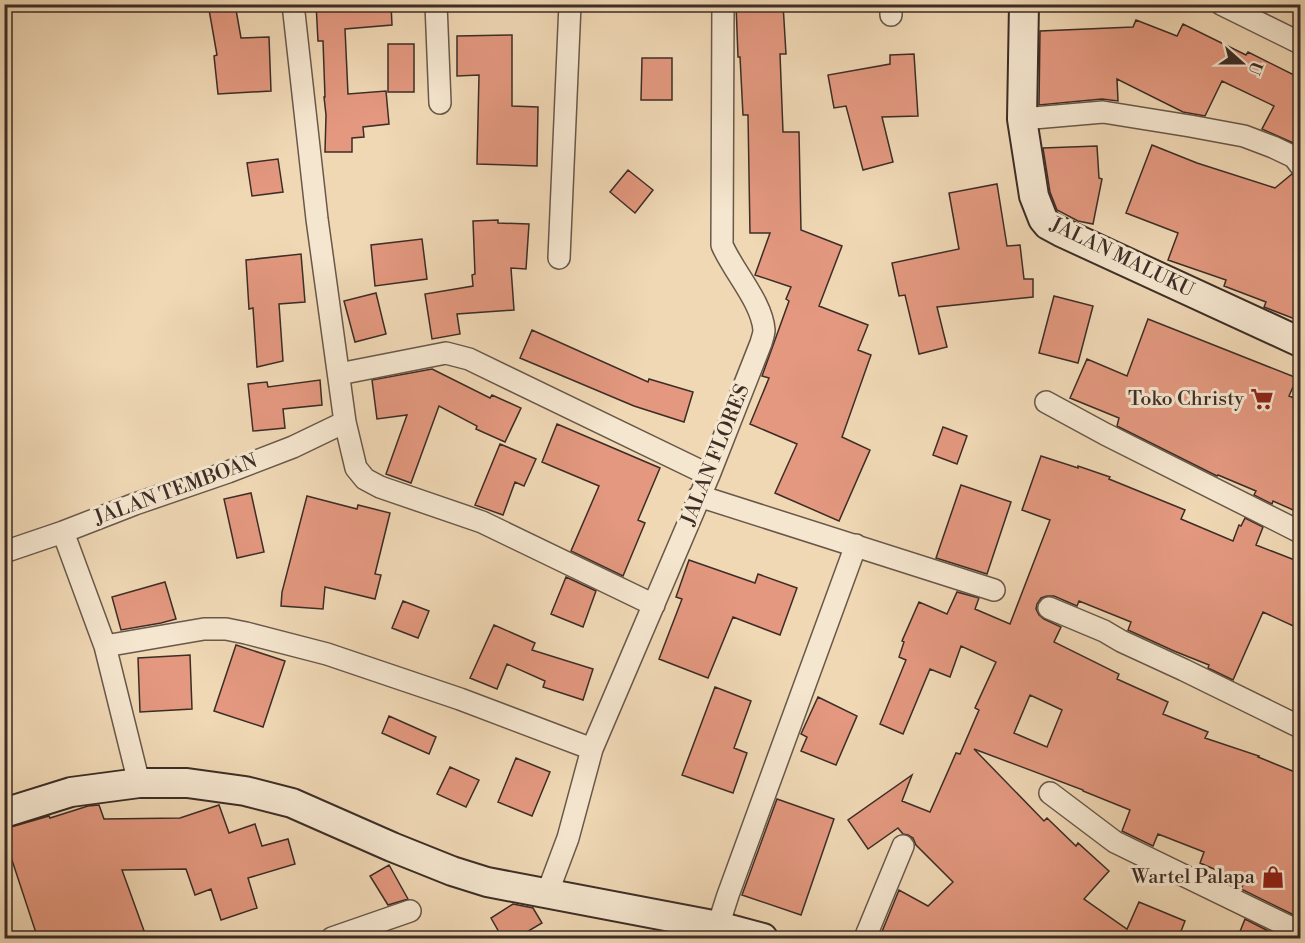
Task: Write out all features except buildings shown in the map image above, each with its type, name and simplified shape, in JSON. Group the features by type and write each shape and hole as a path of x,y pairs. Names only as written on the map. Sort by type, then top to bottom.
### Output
{"main road":[{"name":"JALAN MALUKU","path":"1024,4 1022,119 1034,196 1048,225 1300,342"},
{"path":"4,813 71,792 139,783 187,783 245,791 292,803 452,871 487,882 763,939"}],"street":[{"path":"293,4 316,219 345,422 356,468 365,479 380,487 482,522 654,605"},
{"path":"436,4 440,103"},
{"path":"559,258 570,4"},
{"name":"JALAN FLORES","path":"547,894 567,838 592,749 709,474 761,344 764,331 762,319 753,298 722,245 723,4"},
{"path":"1221,4 1300,43"},
{"path":"1022,119 1103,112 1190,126 1244,135 1294,157 1300,165"},
{"path":"339,374 446,353 469,358 709,474"},
{"path":"1046,402 1300,532"},
{"name":"JALAN TEMBOAN","path":"4,552 239,468 293,447 345,422"},
{"path":"699,496 994,590"},
{"path":"63,532 105,646 139,783"},
{"path":"710,929 728,895 856,545"},
{"path":"1049,608 1104,631 1300,727"},
{"path":"105,646 204,629 226,629 246,633 327,654 460,699 592,749"},
{"path":"1050,792 1115,842 1300,932"},
{"path":"865,939 903,846"},
{"path":"332,939 410,911"}],"place":[{"name":"Toko Christy","path":"1262,399"},
{"name":"Wartel Palapa","path":"1273,877"}]}
